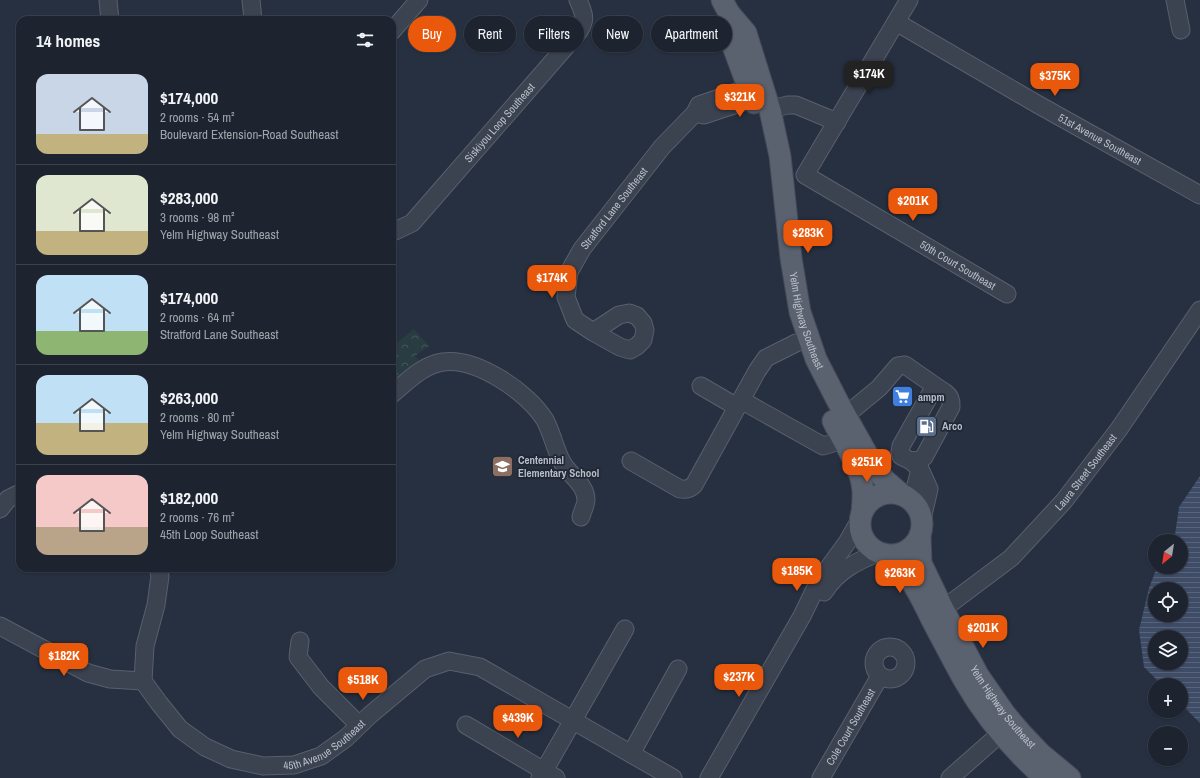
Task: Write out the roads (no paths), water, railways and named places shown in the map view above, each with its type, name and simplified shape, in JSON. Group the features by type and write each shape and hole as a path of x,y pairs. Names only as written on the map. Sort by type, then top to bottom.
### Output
{"main road":[{"name":"Yelm Highway Southeast","path":"726,7 730,38 758,114 768,166 784,297 789,320 796,343 806,367 859,472 862,482 862,515"},
{"name":"Yelm Highway Southeast","path":"726,7 746,33 770,110 780,156 800,312 816,359 845,416 879,475 905,496"},
{"path":"892,493 905,496 915,504 919,511 921,527 915,543 909,549 901,553 882,553 875,550 868,544 860,528 862,515 868,503 875,497 883,494 892,493"},
{"name":"Yelm Highway Southeast","path":"921,527 921,563 943,609 978,675 1005,714 1040,753 1070,778"},
{"name":"Yelm Highway Southeast","path":"882,553 891,558 911,579 965,681 985,712 1001,733 1032,767 1045,778"}],"street":[{"path":"108,0 110,16"},
{"path":"251,0 253,16"},
{"path":"396,26 419,0"},
{"name":"Siskiyou Loop Southeast","path":"396,231 412,223 576,35 583,26 585,15 578,0"},
{"path":"770,110 787,105 796,105 837,122 909,0"},
{"path":"1176,0 1181,30"},
{"name":"51st Avenue Southeast","path":"896,22 1037,104 1200,195"},
{"name":"Stratford Lane Southeast","path":"594,332 575,320 566,297 569,272 582,249 657,153 695,113 699,105 750,93"},
{"name":"50th Court Southeast","path":"837,122 805,175 1007,294"},
{"name":"Laura Street Southeast","path":"943,609 1011,558 1064,501 1119,429 1200,310"},
{"path":"631,461 680,489 686,490 691,488 757,371 766,358 796,343"},
{"path":"396,391 422,370 442,362 453,362 469,365 504,381 525,398 540,413 551,433 562,462 584,489 586,501 581,517"},
{"path":"845,416 879,388 898,366 905,365 948,394 952,401 951,406 924,457 915,465 916,488 905,496"},
{"path":"701,386 823,446 843,440"},
{"path":"921,527 928,489 915,465 901,456 900,452 901,446 931,392 941,390"},
{"path":"0,509 8,499 16,495"},
{"path":"709,778 802,616 818,582 848,541 862,515"},
{"path":"802,616 819,600 835,578 854,563 882,553"},
{"path":"0,626 88,673 110,679 143,680 145,646 156,606 160,576 159,572"},
{"path":"466,725 546,776 573,721 625,629"},
{"path":"300,641 298,657 321,687 359,725"},
{"name":"45th Avenue Southeast","path":"143,680 180,729 205,747 231,759 263,766 294,765 321,756 346,738 359,725 425,669 449,661 480,667 673,778"},
{"path":"630,754 678,669"},
{"name":"Cole Court Southeast","path":"821,778 880,676"},
{"path":"950,778 1001,733"}],"water":[{"path":"1200,476 1200,723 1188,711 1188,678 1155,678 1144,667 1139,630 1148,592 1148,622 1188,622 1188,582 1151,582 1154,574 1188,574 1188,534 1175,534 1179,507"}],"place":[{"name":"ampm","path":"902,397"},
{"name":"Arco","path":"927,426"},
{"name":"Centennial Elementary School","path":"503,466"}]}
